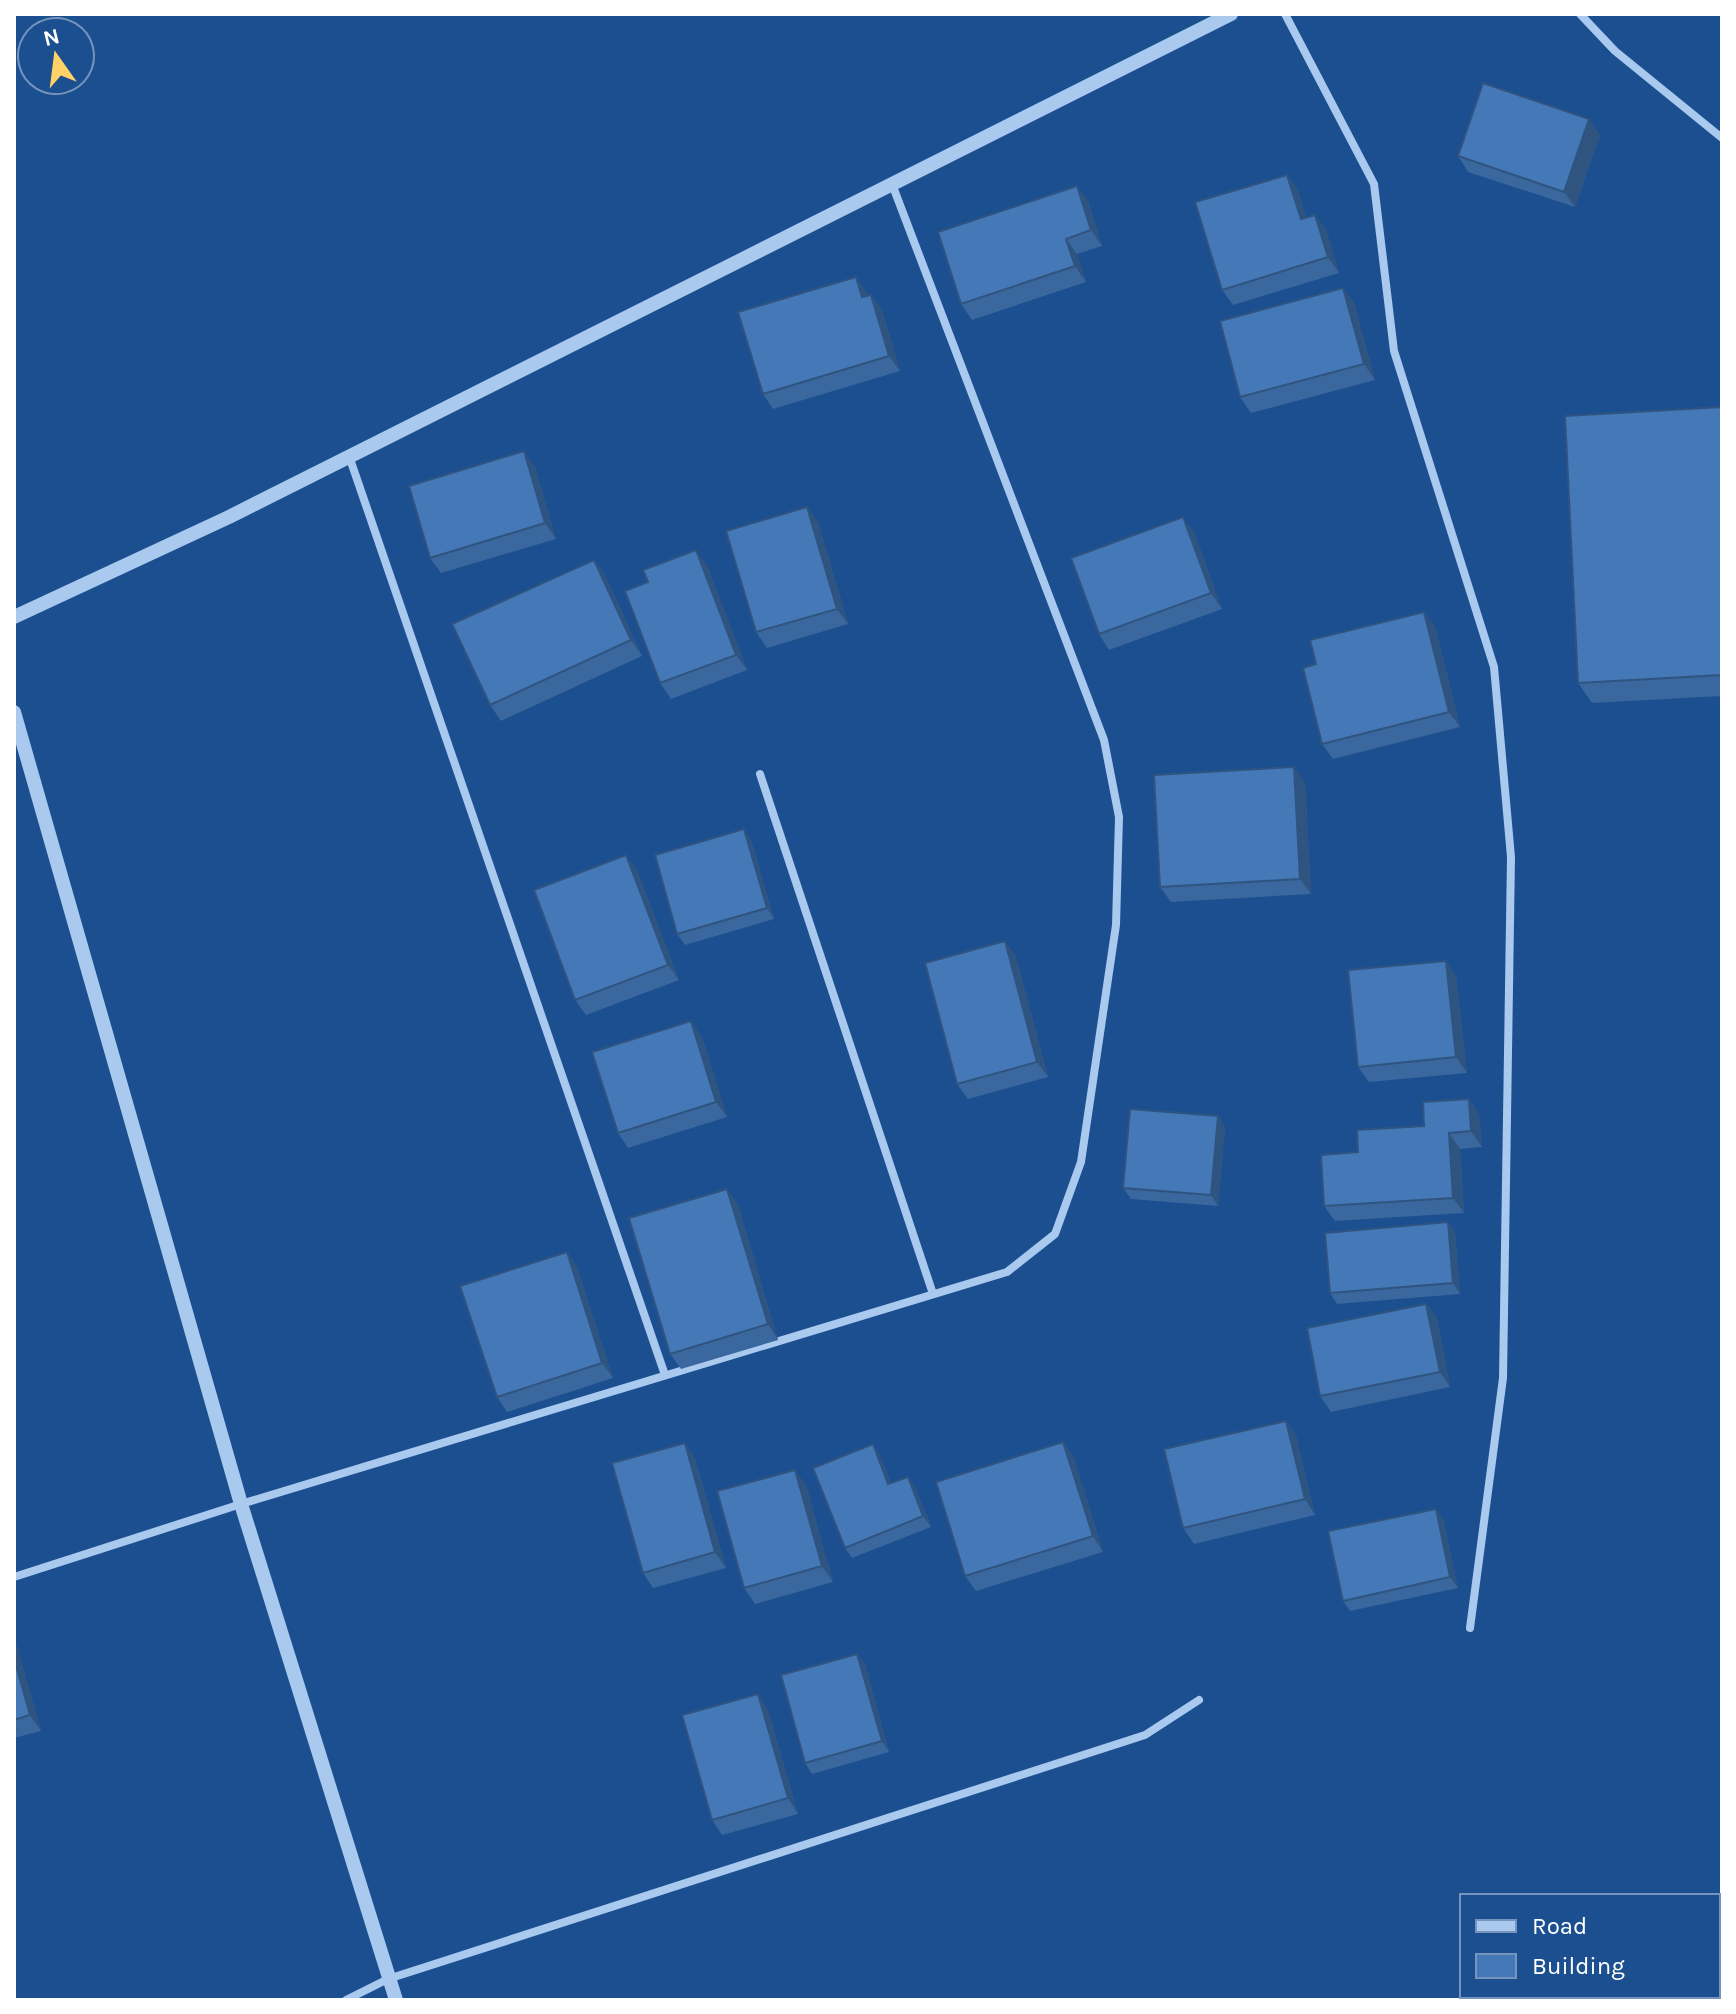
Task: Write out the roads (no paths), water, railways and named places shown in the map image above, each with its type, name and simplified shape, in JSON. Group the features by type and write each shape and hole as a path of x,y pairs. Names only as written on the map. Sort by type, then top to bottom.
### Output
{"street":[{"path":"14,617 229,517 1231,14"},
{"path":"1285,14 1374,184 1394,351 1494,667 1511,857 1503,1378 1470,1628"},
{"path":"1580,14 1615,51 1722,138"},
{"path":"14,1577 241,1504 1007,1272 1055,1234 1081,1162 1116,925 1119,817 1104,740 891,183"},
{"path":"349,456 665,1375"},
{"path":"14,712 241,1504 396,2000"},
{"path":"760,774 933,1294"},
{"path":"346,2000 388,1979 1145,1735 1199,1700"}]}
